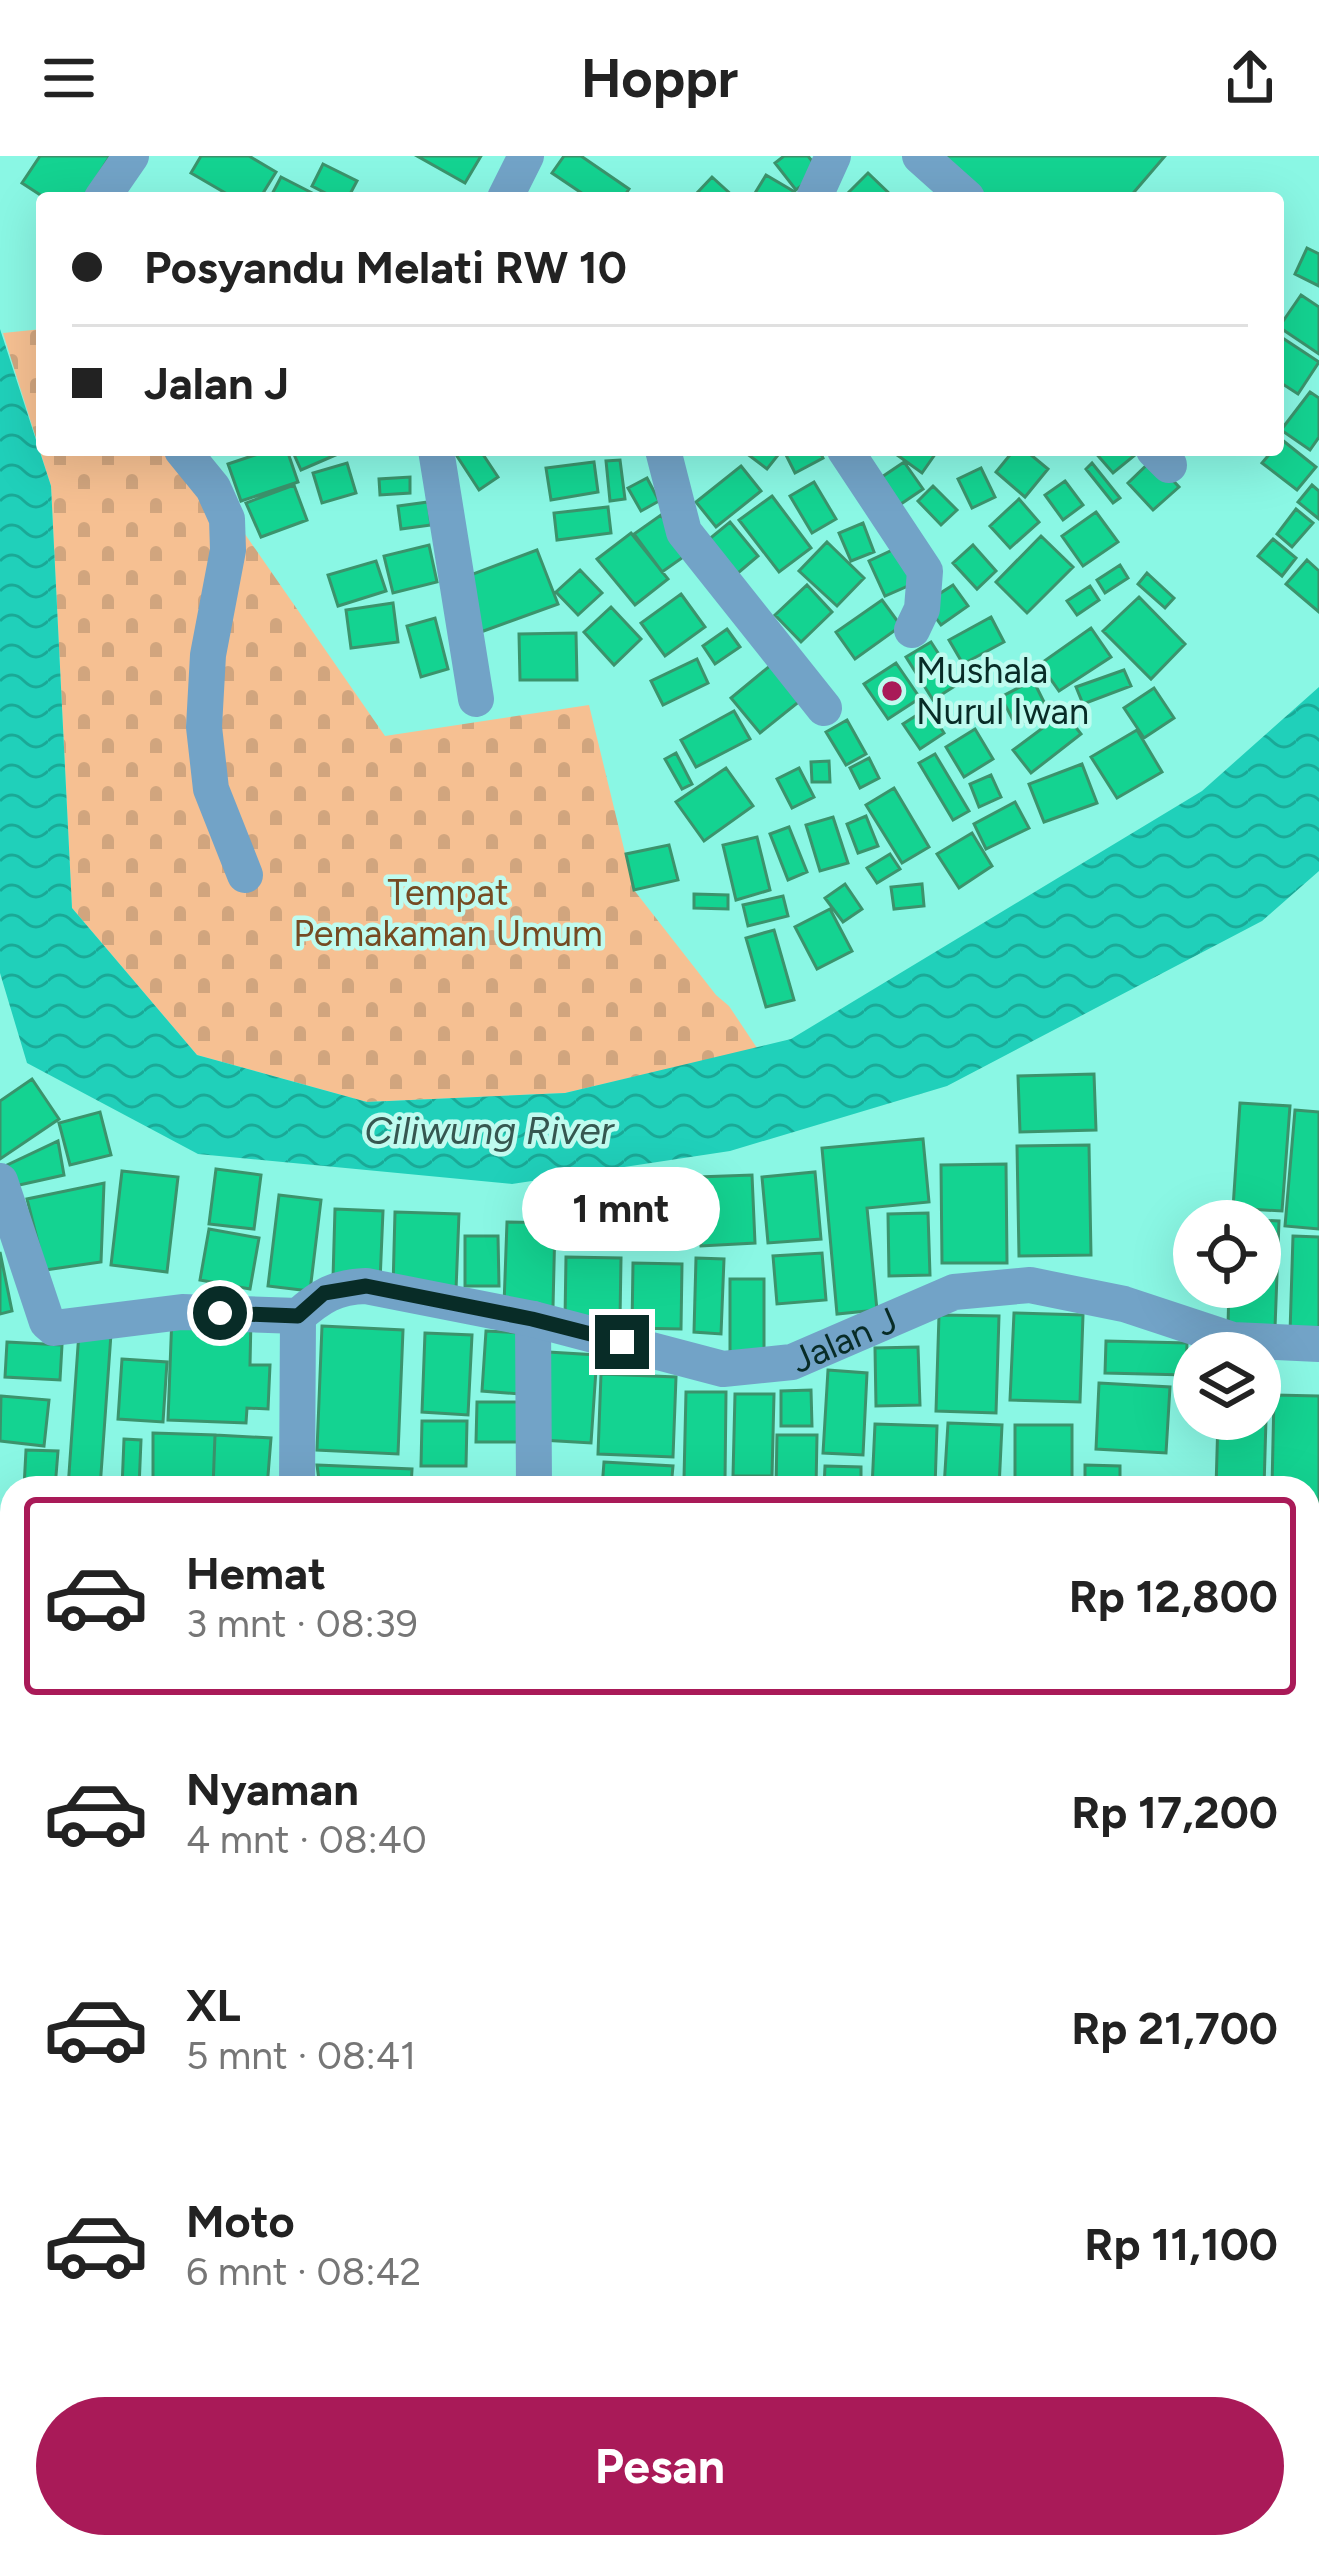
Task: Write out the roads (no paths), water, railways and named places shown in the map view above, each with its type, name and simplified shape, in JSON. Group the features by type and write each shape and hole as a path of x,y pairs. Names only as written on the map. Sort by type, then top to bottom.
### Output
{"street":[{"path":"106,192 131,156"},
{"path":"509,192 526,156"},
{"path":"817,192 832,156"},
{"path":"920,156 960,192"},
{"path":"187,456 213,488 227,519 228,550 208,655 204,727 211,789 245,874"},
{"path":"437,456 476,699"},
{"path":"665,456 684,532 824,708"},
{"path":"849,456 925,571 922,609 912,630"},
{"path":"0,1180 47,1322 54,1328 182,1312 298,1316 297,1476"},
{"name":"Jalan J","path":"298,1316 324,1293 366,1286 532,1319 723,1369 792,1362 954,1292 1030,1285 1124,1304 1234,1340 1319,1345"},
{"path":"532,1319 534,1476"}],"water":[{"name":"Ciliwung River","path":"0,329 36,440 36,456 41,456 51,486 72,908 197,1055 367,1102 565,1093 791,1039 1202,791 1319,687 1319,871 1262,921 947,1086 730,1151 512,1184 198,1154 27,1063 0,973"}],"place":[{"name":"Mushala Nurul Iwan","path":"892,691"}],"park label":[{"name":"Tempat Pemakaman Umum","path":"448,912"}]}
